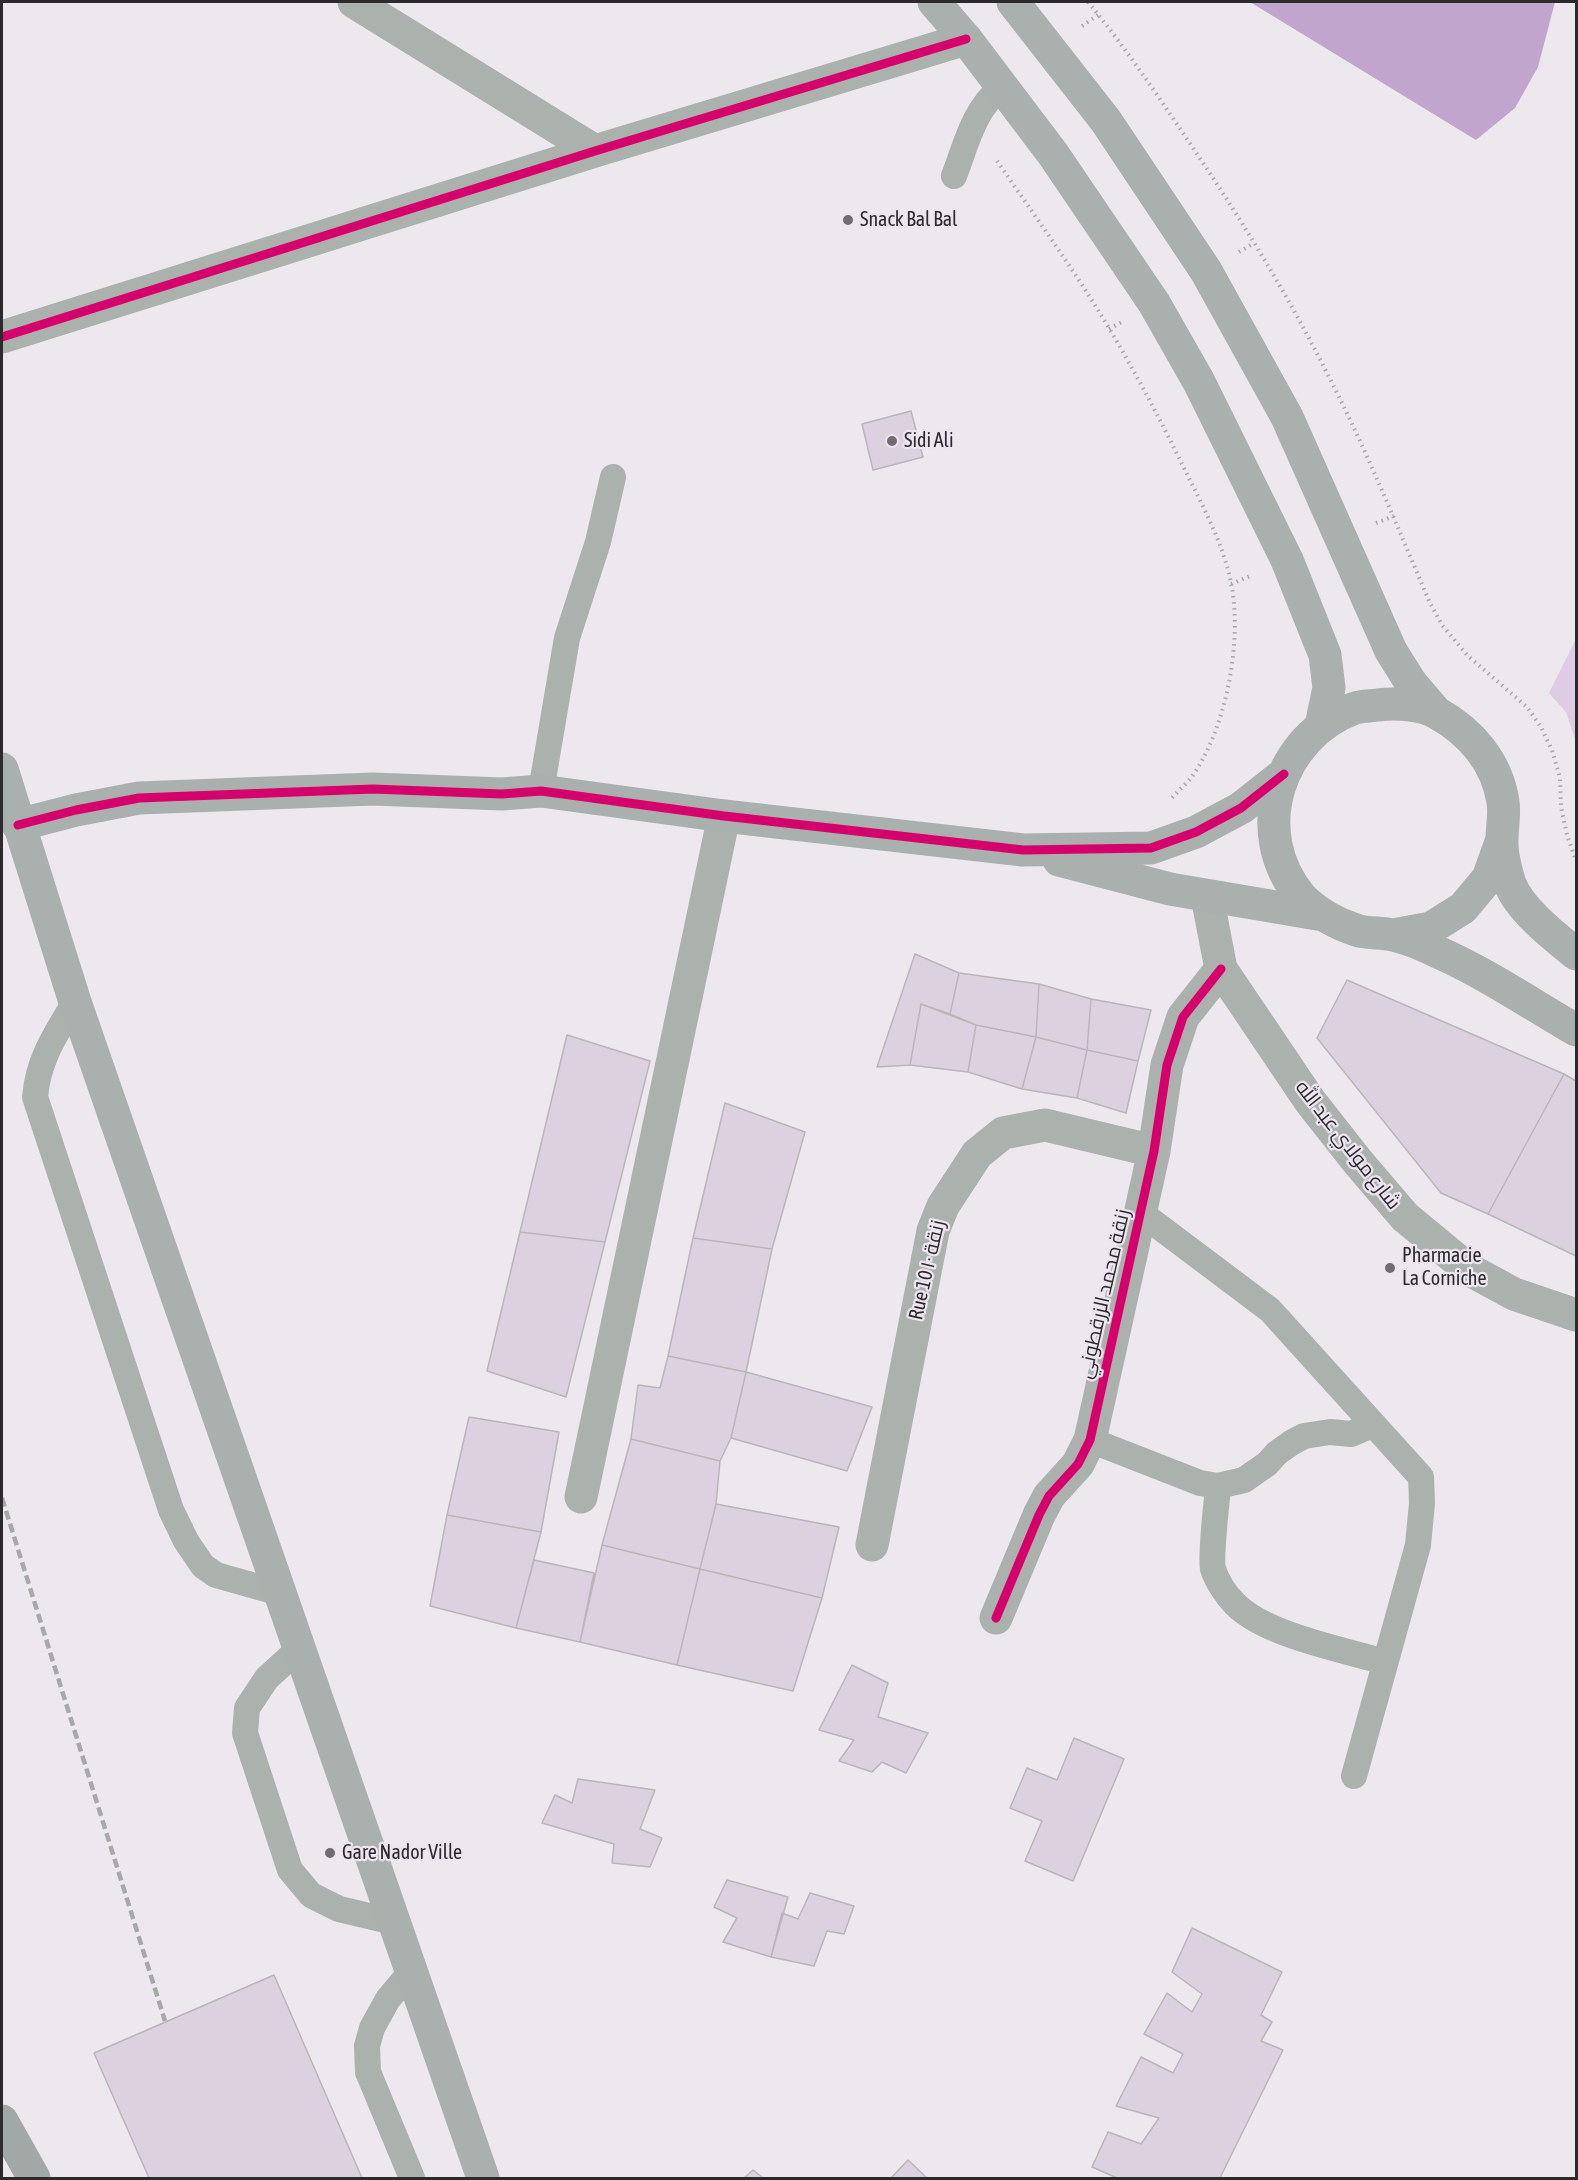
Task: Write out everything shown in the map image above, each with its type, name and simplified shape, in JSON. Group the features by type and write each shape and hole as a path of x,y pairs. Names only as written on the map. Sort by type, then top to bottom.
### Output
{"main road":[{"path":"934,2 966,39 1053,154 1154,303 1199,382 1287,560 1325,655 1329,688 1321,726"},
{"path":"1013,2 1106,121 1206,271 1287,417 1391,651 1411,683 1435,711 1468,733 1492,765 1503,803 1501,842 1507,872 1515,894 1532,915 1576,954"},
{"path":"1435,711 1396,703 1357,708 1321,726 1299,748 1284,774 1275,799 1273,826 1277,852 1287,876 1303,898 1323,915 1357,931 1393,935 1440,952 1576,1030"},
{"path":"2,769 75,1002 483,2178"},
{"path":"18,825 76,810 139,798 373,789 502,794 541,791 724,816 1023,850 1151,848 1196,832 1241,808 1284,774"},
{"path":"1393,935 1431,927 1463,908 1488,878 1501,842"},
{"path":"1023,850 1170,889 1323,915"},
{"path":"2,2121 34,2178"}],"street":[{"path":"354,2 595,151"},
{"path":"2,337 595,151 966,39"},
{"path":"581,1497 724,816"},
{"name":"شارع مولاي عبد الله","path":"1207,897 1221,969 1310,1101 1405,1217 1468,1269 1514,1294 1576,1315"},
{"name":"زنقة محمد الزرقطوني","path":"996,1618 1049,1496 1078,1464 1090,1440 1154,1151 1167,1065 1183,1017 1221,969"},
{"name":"Rue 10 زنقة ١٠","path":"872,1545 933,1231 943,1206 976,1154 1003,1133 1045,1125 1154,1151"}],"lane":[{"path":"954,176 983,104 1002,86"},
{"path":"541,791 567,638 598,542 613,477"},
{"path":"75,1002 46,1050 36,1077 35,1097 171,1510 186,1541 203,1566 216,1575 280,1593"},
{"path":"1141,1213 1270,1310 1420,1478 1422,1503 1418,1545 1354,1776"},
{"path":"1090,1440 1200,1483 1218,1485 1245,1480 1267,1464 1277,1453 1304,1436 1330,1432 1351,1434 1372,1425"},
{"path":"1218,1485 1213,1567 1222,1587 1235,1605 1260,1621 1294,1635 1385,1662"},
{"path":"299,1648 267,1678 247,1708 245,1733 290,1870 311,1895 339,1909 394,1922"},
{"path":"411,1972 388,2000 372,2028 368,2072 412,2178"}],"path":[{"path":"1088,2 1157,95 1227,198 1297,316 1362,446 1430,603 1442,625 1467,655 1527,707 1541,727 1552,750 1560,778 1567,835 1576,861"},
{"path":"972,130 995,157 1084,288 1109,329 1168,436 1222,550 1231,584 1233,612 1234,644 1230,680 1220,717 1207,751 1190,778 1170,800"}],"shaded area":[{"path":"1250,2 1555,2 1538,67 1515,108 1476,140"},
{"path":"1576,639 1576,742 1566,712 1549,693"}],"building":[{"name":"Sidi Ali","path":"911,411 923,457 873,470 862,424"},
{"path":"915,954 959,973 950,1014 921,1004 910,1065 877,1067"},
{"path":"959,973 1039,984 1036,1037 976,1025 950,1014"},
{"path":"1347,980 1564,1074 1488,1214 1441,1193 1317,1038"},
{"path":"1039,984 1091,999 1087,1050 1036,1037"},
{"path":"1091,999 1151,1010 1138,1061 1087,1050"},
{"path":"921,1004 976,1025 968,1072 910,1065"},
{"path":"976,1025 1036,1037 1022,1089 968,1072"},
{"path":"567,1035 650,1061 605,1242 520,1232"},
{"path":"1036,1037 1087,1050 1077,1098 1022,1089"},
{"path":"1087,1050 1138,1061 1126,1113 1077,1098"},
{"path":"1564,1074 1576,1081 1576,1256 1488,1214"},
{"path":"725,1103 805,1132 772,1249 693,1238"},
{"path":"520,1232 605,1242 566,1397 487,1371"},
{"path":"693,1238 772,1249 746,1372 668,1356"},
{"path":"668,1356 746,1372 731,1438 720,1461 631,1439 638,1385 660,1388"},
{"path":"746,1372 872,1407 847,1471 731,1438"},
{"path":"469,1417 559,1432 541,1532 447,1515"},
{"path":"631,1439 720,1461 716,1504 700,1569 602,1545"},
{"path":"716,1504 839,1527 822,1598 700,1569"},
{"path":"447,1515 541,1532 516,1628 430,1606"},
{"path":"602,1545 700,1569 677,1665 580,1642"},
{"path":"534,1560 594,1573 580,1642 516,1628"},
{"path":"700,1569 822,1598 793,1691 677,1665"},
{"path":"852,1665 888,1683 878,1717 928,1733 906,1773 882,1762 872,1772 839,1761 854,1740 819,1730"},
{"path":"1074,1738 1124,1759 1073,1881 1025,1861 1042,1821 1010,1808 1027,1768 1057,1780"},
{"path":"578,1779 655,1790 640,1829 662,1838 650,1867 612,1863 614,1844 542,1823 555,1795 572,1803"},
{"path":"727,1880 788,1897 771,1957 723,1942 737,1918 714,1907"},
{"path":"810,1893 854,1906 844,1934 827,1931 814,1966 771,1957 782,1913 798,1919"},
{"path":"1192,1928 1282,1972 1261,2015 1272,2022 1261,2041 1283,2050 1220,2178 1117,2178 1092,2167 1108,2132 1141,2144 1159,2118 1116,2106 1141,2057 1173,2073 1183,2054 1144,2034 1167,1993 1192,2012 1202,1994 1172,1972"},
{"path":"274,1975 362,2178 149,2178 94,2053"},
{"path":"908,2160 927,2178 891,2178"},
{"path":"753,2170 763,2178 744,2178"}],"railway":[{"path":"2,1498 165,2021"}],"cycle path":[{"path":"2,337 595,151 966,39"},
{"path":"18,825 76,810 139,798 373,789 502,794 541,791 724,816 1023,850 1151,848 1196,832 1241,808 1284,774"},
{"path":"996,1618 1049,1496 1078,1464 1090,1440 1154,1151 1167,1065 1183,1017 1221,969"}],"place":[{"name":"Snack Bal Bal","path":"848,220"},
{"name":"Sidi Ali","path":"892,441"},
{"name":"Pharmacie La Corniche","path":"1390,1268"},
{"name":"Gare Nador Ville","path":"330,1853"}]}
